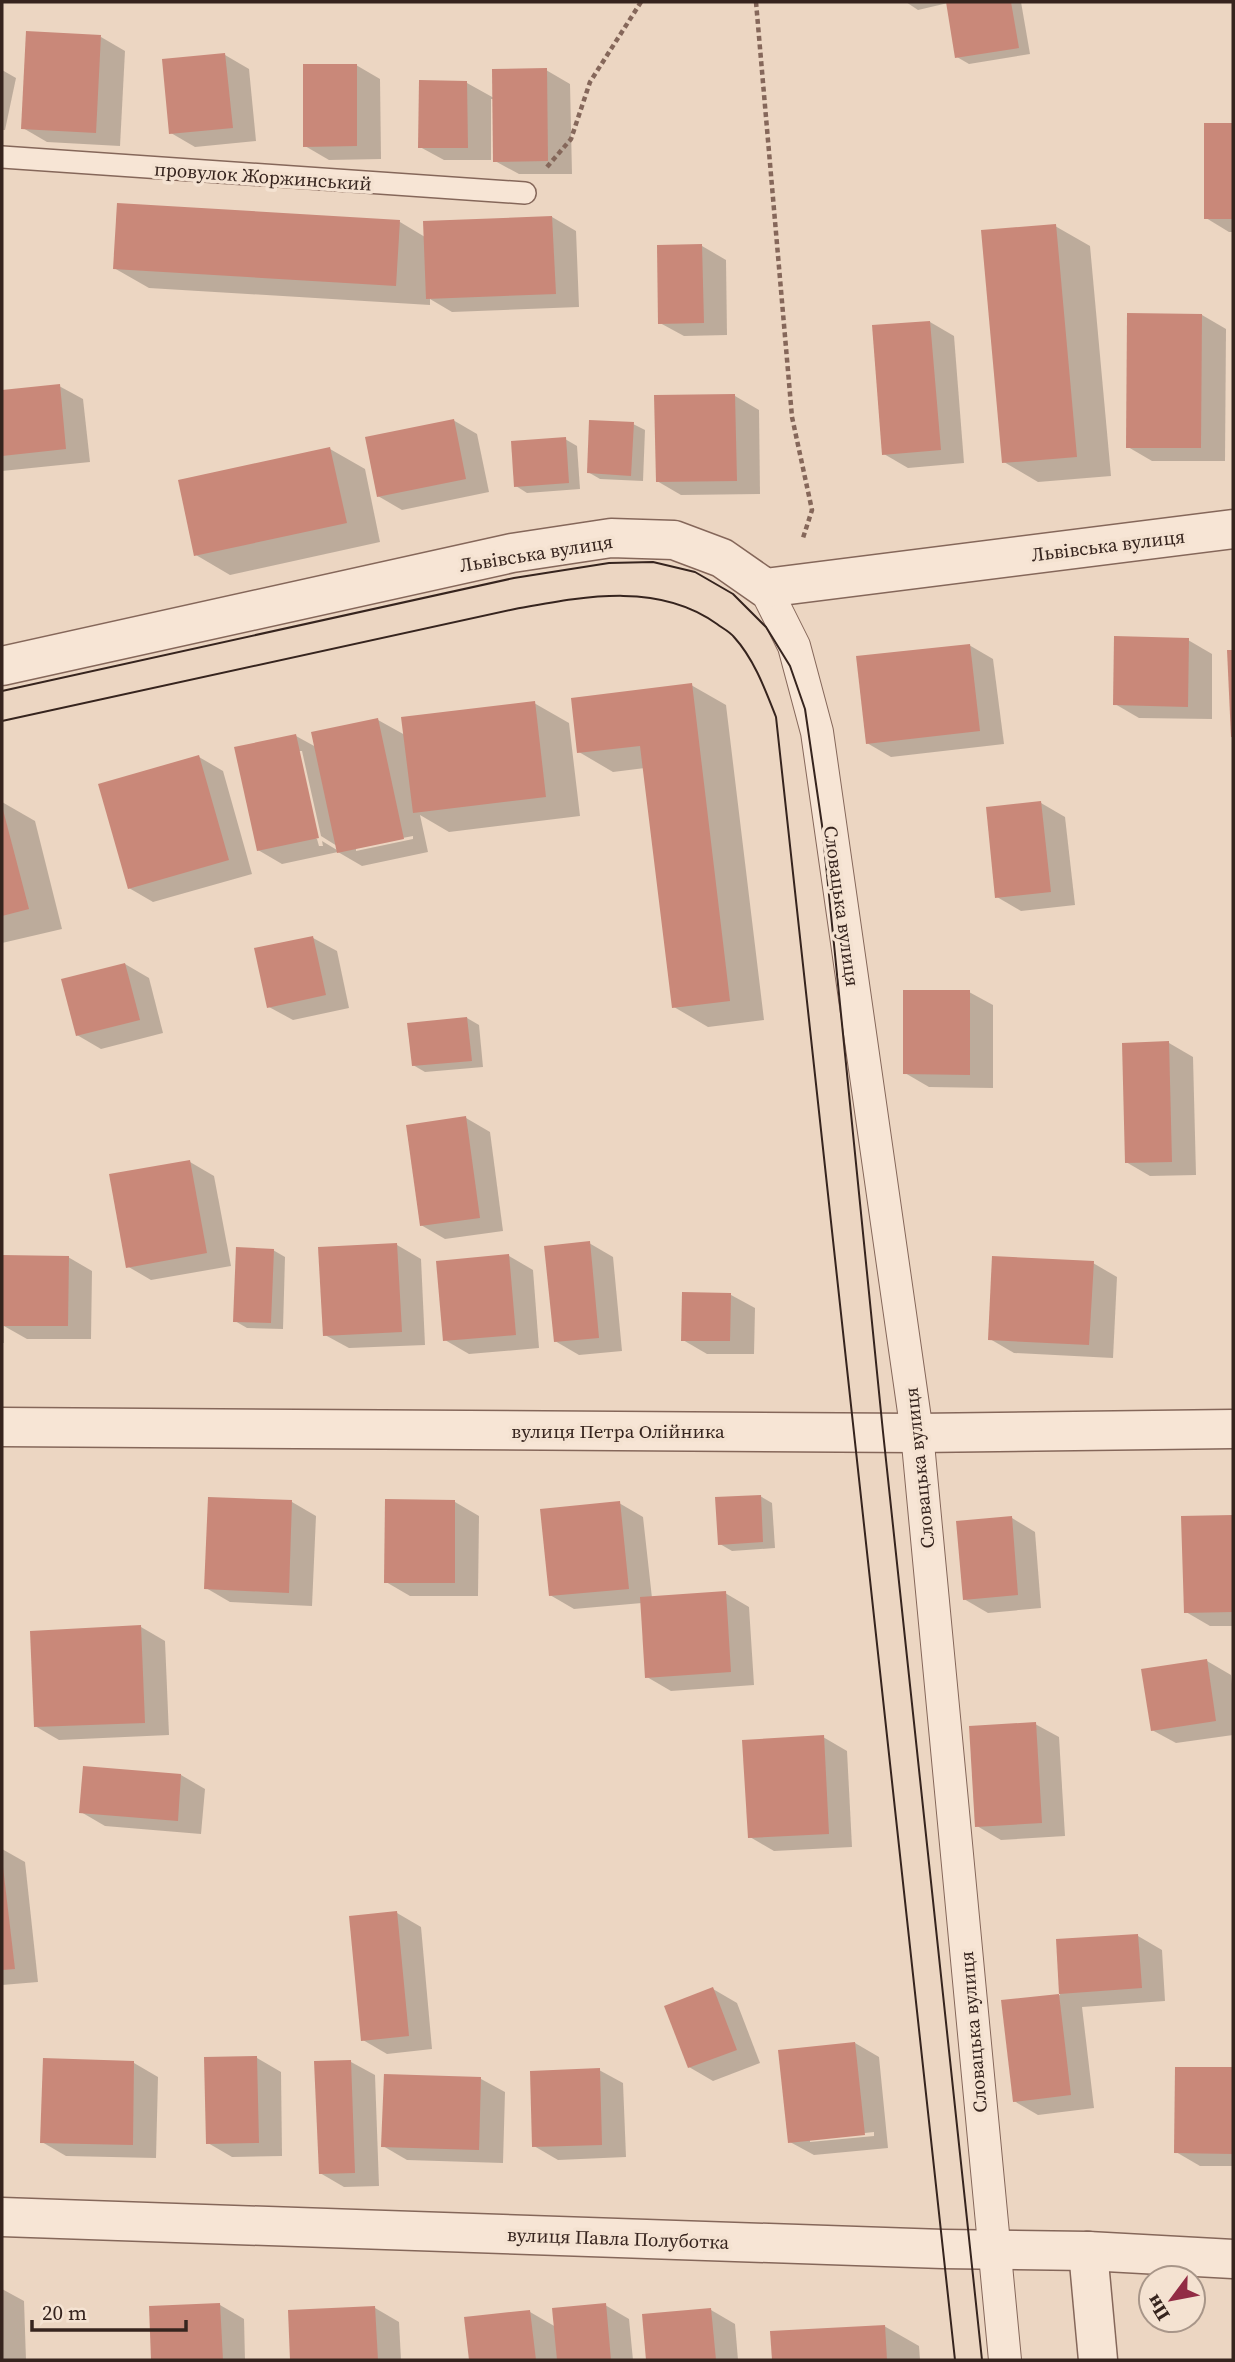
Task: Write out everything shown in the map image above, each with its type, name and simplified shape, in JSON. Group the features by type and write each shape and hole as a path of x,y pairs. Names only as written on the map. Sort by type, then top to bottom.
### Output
{"street":[{"name":"Львівська вулиця","path":"2,666 512,553 611,538 674,540 722,558 765,588 1233,529"},
{"name":"Словацька вулиця","path":"765,588 794,646 817,733 917,1433 1005,2360"},
{"name":"вулиця Петра Олійника","path":"2,1427 917,1433 1233,1429"},
{"name":"вулиця Павла Полуботка","path":"2,2217 1088,2251 1233,2259"},
{"path":"1088,2251 1098,2360"}],"lane":[{"name":"провулок Жоржинський","path":"2,158 525,193"}],"path":[{"path":"525,193 571,139 590,82 641,2"},
{"path":"755,2 792,417 812,510 795,563 765,588"}],"building":[{"path":"946,2 1011,2 1019,48 955,58"},
{"path":"26,31 101,35 96,133 21,129"},
{"path":"225,53 233,128 169,134 162,59"},
{"path":"303,64 357,64 357,146 303,147"},
{"path":"547,68 548,161 493,162 492,69"},
{"path":"419,80 467,81 468,148 418,148"},
{"path":"1204,123 1233,123 1233,219 1204,219"},
{"path":"117,203 400,220 396,286 113,269"},
{"path":"552,216 556,294 426,299 423,221"},
{"path":"1056,224 1077,457 1002,463 981,230"},
{"path":"702,244 704,323 658,324 657,245"},
{"path":"1127,313 1202,314 1201,448 1126,448"},
{"path":"930,321 941,450 882,455 872,325"},
{"path":"60,384 66,449 2,456 2,390"},
{"path":"735,394 737,481 656,482 654,395"},
{"path":"454,419 466,479 377,497 365,437"},
{"path":"589,420 634,422 631,476 587,473"},
{"path":"566,437 569,483 514,487 511,441"},
{"path":"330,447 347,523 194,556 178,480"},
{"path":"1114,636 1189,638 1188,707 1113,705"},
{"path":"970,644 980,731 866,744 856,656"},
{"path":"1227,650 1233,650 1233,737 1231,737"},
{"path":"692,683 730,1001 672,1008 640,746 577,753 571,698"},
{"path":"535,701 546,797 413,813 401,717"},
{"path":"378,718 404,839 337,853 311,732"},
{"path":"296,734 319,838 257,851 234,747"},
{"path":"199,755 229,860 128,889 98,784"},
{"path":"1041,801 1051,892 995,898 986,807"},
{"path":"2,806 29,909 2,916"},
{"path":"313,936 326,995 267,1008 254,948"},
{"path":"125,963 140,1020 76,1036 61,979"},
{"path":"903,990 970,990 970,1075 903,1074"},
{"path":"467,1017 472,1061 412,1066 407,1023"},
{"path":"1169,1041 1172,1162 1125,1163 1122,1043"},
{"path":"466,1116 480,1218 420,1226 406,1125"},
{"path":"190,1160 207,1253 126,1268 109,1174"},
{"path":"590,1241 599,1338 554,1342 544,1246"},
{"path":"397,1243 402,1332 323,1336 318,1247"},
{"path":"236,1247 274,1249 271,1323 233,1322"},
{"path":"509,1254 516,1335 443,1341 436,1261"},
{"path":"2,1255 69,1256 68,1326 2,1326"},
{"path":"992,1256 1094,1261 1089,1345 988,1340"},
{"path":"682,1292 731,1293 730,1341 681,1341"},
{"path":"761,1495 763,1542 718,1545 715,1497"},
{"path":"208,1497 292,1500 289,1593 204,1589"},
{"path":"385,1499 455,1500 455,1583 384,1583"},
{"path":"620,1501 629,1589 549,1596 540,1509"},
{"path":"1233,1515 1233,1612 1184,1613 1181,1516"},
{"path":"1012,1516 1018,1595 963,1600 956,1521"},
{"path":"726,1591 731,1672 645,1678 640,1597"},
{"path":"141,1625 145,1723 34,1727 30,1631"},
{"path":"1207,1659 1216,1721 1151,1731 1141,1669"},
{"path":"1036,1722 1042,1823 975,1827 969,1726"},
{"path":"824,1735 829,1834 748,1838 742,1740"},
{"path":"83,1766 181,1774 178,1821 79,1813"},
{"path":"2,1867 15,1969 2,1970"},
{"path":"397,1911 409,2036 361,2041 349,1916"},
{"path":"1138,1934 1142,1988 1059,1994 1056,1939"},
{"path":"713,1987 737,2050 688,2068 664,2006"},
{"path":"1059,1994 1071,2095 1013,2102 1001,2000"},
{"path":"855,2042 865,2135 788,2143 778,2050"},
{"path":"257,2056 259,2143 206,2144 204,2057"},
{"path":"43,2058 134,2061 133,2145 40,2143"},
{"path":"351,2060 355,2173 319,2174 314,2061"},
{"path":"1175,2067 1233,2067 1233,2154 1174,2153"},
{"path":"600,2068 602,2145 532,2147 530,2071"},
{"path":"384,2074 481,2077 479,2150 381,2147"},
{"path":"220,2303 223,2360 151,2360 149,2306"},
{"path":"606,2303 611,2360 557,2360 552,2308"},
{"path":"375,2306 378,2360 290,2360 288,2310"},
{"path":"711,2308 716,2360 646,2360 642,2314"},
{"path":"530,2310 536,2360 469,2360 464,2317"},
{"path":"885,2325 887,2360 772,2360 770,2331"}],"tram line":[{"path":"2,691 514,578 609,563 653,562 695,572 733,594 766,627 790,666 805,709 822,825 883,1432 982,2360"},
{"path":"2,721 515,609 593,597 645,597 694,611 732,635 753,665 776,717 955,2360"}]}
